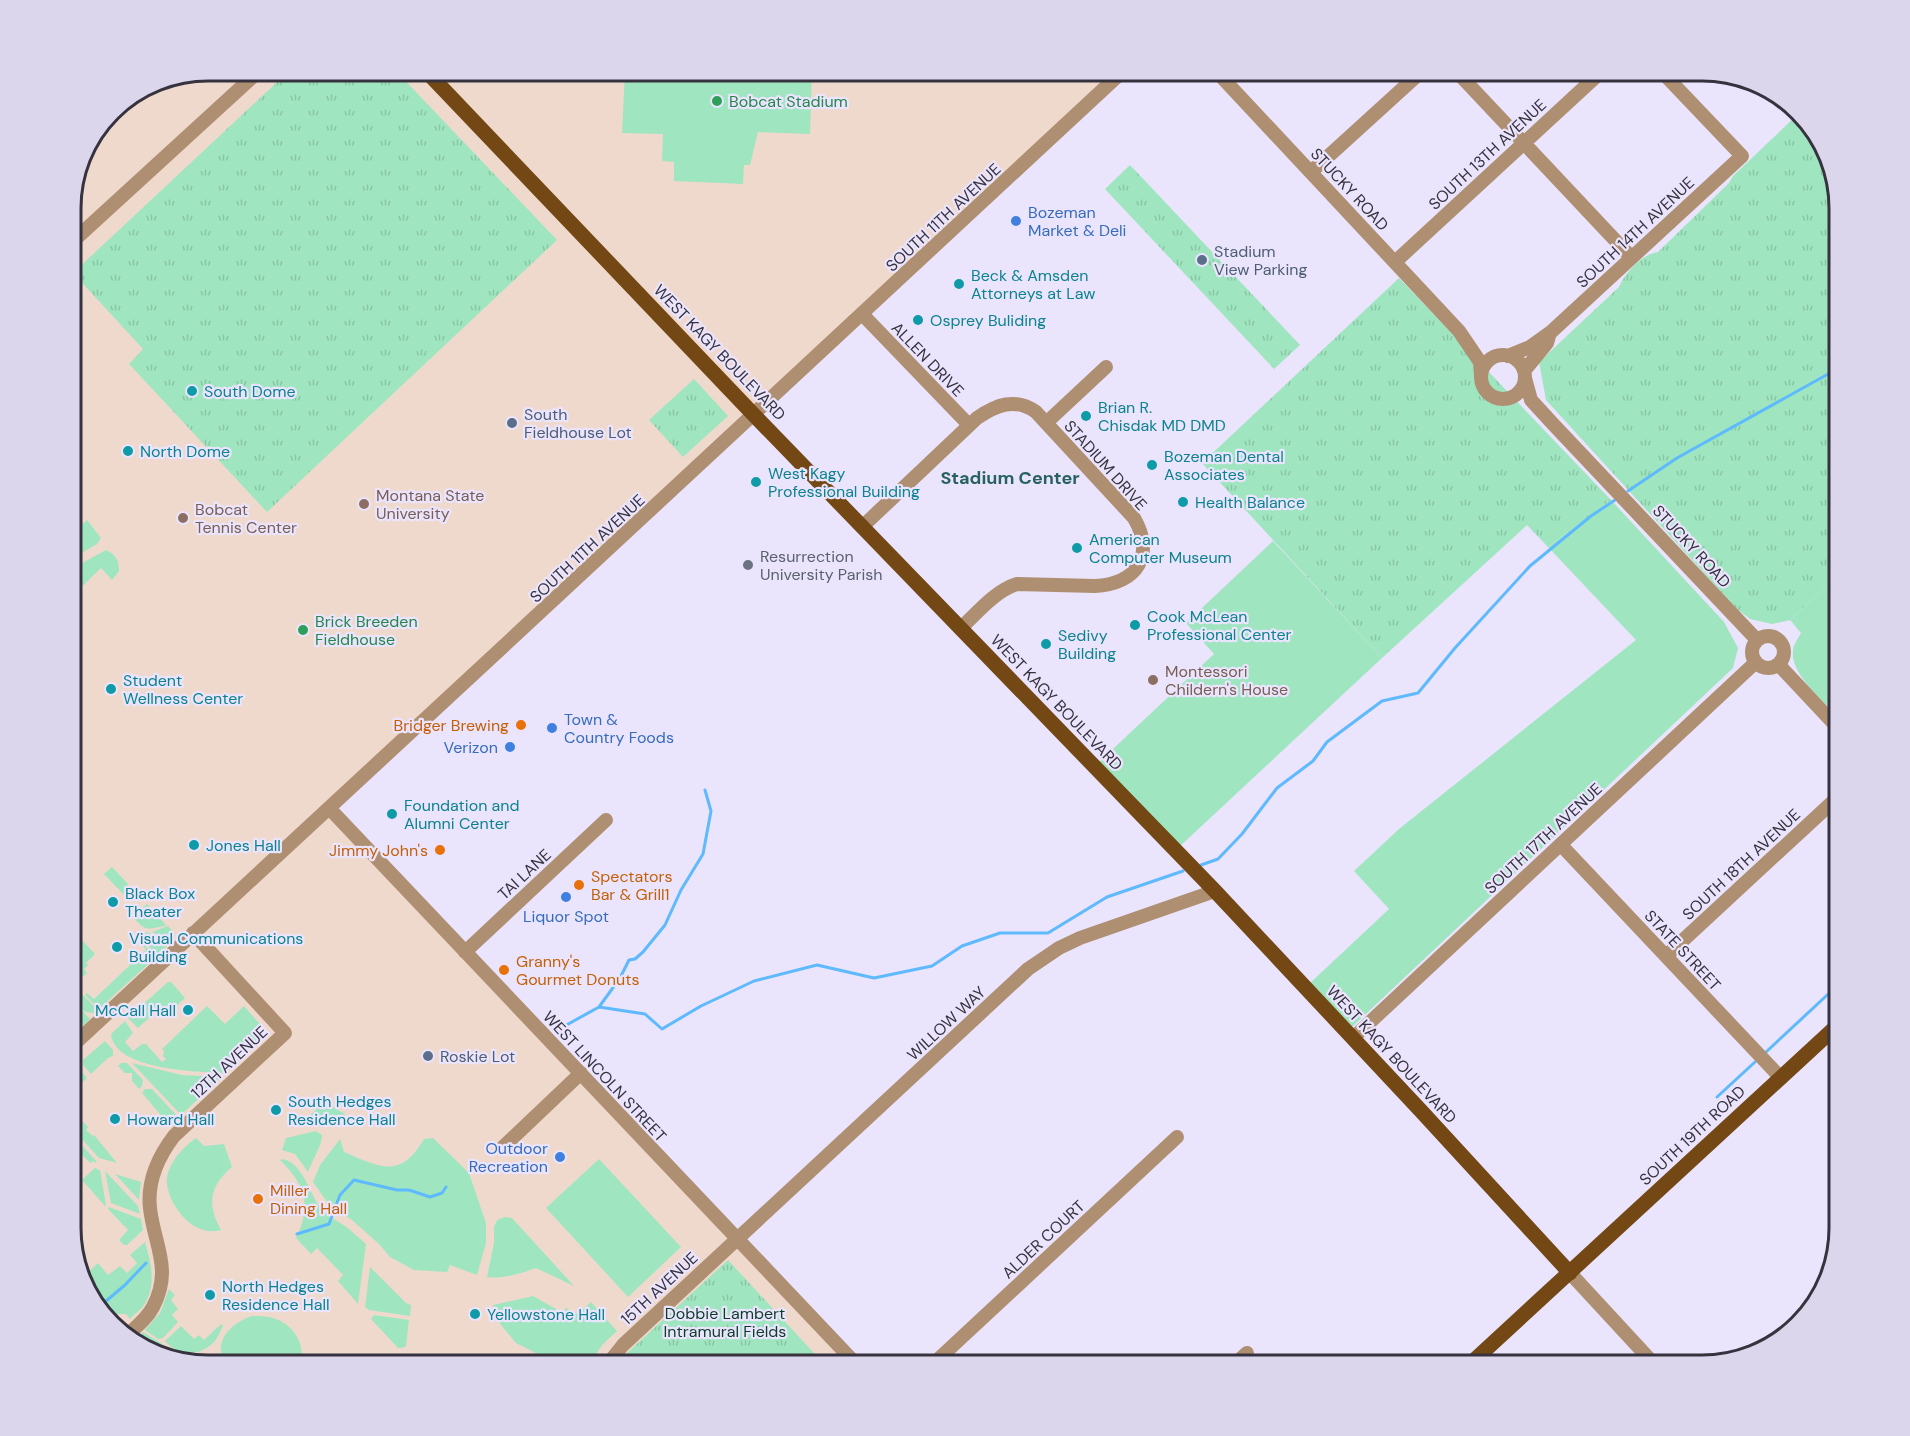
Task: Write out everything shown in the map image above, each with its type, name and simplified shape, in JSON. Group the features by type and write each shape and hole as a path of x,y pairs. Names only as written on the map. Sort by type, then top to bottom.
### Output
{"main road":[{"name":"WEST KAGY BOULEVARD","path":"436,81 753,414 1215,891 1570,1273"},
{"name":"SOUTH 19TH ROAD","path":"1480,1355 1829,1033"}],"street":[{"path":"81,234 247,81"},
{"name":"SOUTH 11TH AVENUE","path":"81,1038 630,531 753,414 863,315 1111,81"},
{"name":"STUCKY ROAD","path":"1226,81 1459,331 1480,362 1481,376"},
{"path":"1311,172 1410,81"},
{"path":"1466,81 1631,257"},
{"name":"SOUTH 13TH AVENUE","path":"1395,262 1590,81"},
{"name":"SOUTH 14TH AVENUE","path":"1505,356 1530,347 1551,332 1742,156 1671,81"},
{"name":"ALLEN DRIVE","path":"863,315 969,425"},
{"name":"STUCKY ROAD","path":"1459,331 1488,352 1505,356"},
{"name":"SOUTH 14TH AVENUE","path":"1525,375 1551,332"},
{"path":"1505,356 1520,362 1525,375 1518,394 1502,400 1491,396 1484,388 1481,376 1488,361 1505,356"},
{"path":"1046,423 1106,367"},
{"name":"STUCKY ROAD","path":"1525,375 1531,400 1757,640"},
{"name":"STUCKY ROAD","path":"1508,399 1517,400 1530,407 1553,424"},
{"name":"STADIUM DRIVE","path":"863,526 969,425 992,408 1009,404 1024,405 1030,408 1134,518 1143,537 1143,547 1138,566 1124,579 1106,586 1028,583 1007,588 962,628"},
{"path":"1767,635 1778,639 1783,649 1782,659 1778,664 1768,668 1756,662 1752,652 1757,640 1767,635"},
{"name":"SOUTH 17TH AVENUE","path":"1353,1038 1756,662"},
{"path":"1778,664 1829,718"},
{"name":"SOUTH 18TH AVENUE","path":"1666,956 1829,805"},
{"name":"WEST LINCOLN STREET","path":"329,808 847,1355"},
{"name":"TAI LANE","path":"465,952 606,820"},
{"name":"STATE STREET","path":"1561,845 1780,1078"},
{"name":"WILLOW WAY","path":"737,1239 1028,969 1044,957 1080,938 1215,891"},
{"name":"12TH AVENUE","path":"132,1330 150,1312 162,1284 162,1258 149,1202 154,1170 165,1148 180,1130 285,1033 193,933"},
{"path":"502,1148 581,1074"},
{"name":"ALDER COURT","path":"943,1355 1177,1137"},
{"name":"15TH AVENUE","path":"614,1355 622,1345 737,1239"},
{"name":"WEST KAGY BOULEVARD","path":"1570,1273 1646,1355"}],"shaded area":[{"name":"Montana State University","path":"1111,81 330,808 848,1355 192,1354 167,1348 138,1334 113,1312 102,1298 85,1261 81,1236 81,200 85,175 102,138 118,118 145,98 167,88 192,82"}],"green space":[{"path":"278,81 406,81 557,240 267,512 129,364 143,349 81,282 81,266"},
{"name":"Bobcat Stadium","path":"625,81 812,81 810,134 758,132 750,165 744,165 743,184 674,181 674,162 662,161 663,134 622,133"},
{"path":"1793,119 1816,152 1825,175 1828,192 1829,583 1790,620 1772,624 1750,619 1736,608 1546,400 1539,362 1619,287 1635,265 1646,256 1658,252 1729,183 1733,176"},
{"path":"1130,165 1300,345 1274,369 1105,189"},
{"path":"1399,278 1611,500 1548,547 1527,525 1382,658 1202,463"},
{"path":"694,379 728,416 683,457 649,420"},
{"path":"1611,500 1724,622 1738,648 1733,668 1351,1028 1308,985 1389,909 1354,871 1399,829 1636,640 1548,547"},
{"path":"87,520 101,538 97,544 81,553 81,526"},
{"path":"1273,541 1382,658 1178,848 1098,763 1214,654 1186,623"},
{"path":"106,550 116,558 119,571 112,580 101,568 81,587 81,564"},
{"path":"1829,583 1829,707 1809,687 1797,669 1793,660 1793,649 1801,633 1790,620"},
{"path":"112,867 128,884 126,891 129,894 126,897 104,874"},
{"path":"147,904 166,925 147,928 137,922 133,917"},
{"path":"168,926 175,934 171,938 152,932"},
{"path":"147,932 167,941 169,945 157,954 140,938"},
{"path":"81,939 95,954 86,963 88,965 84,969 87,973 81,978"},
{"path":"138,939 156,957 101,1007 97,1007 85,995 87,993 94,999 146,950"},
{"path":"168,982 171,982 185,998 169,1013 162,1006 138,1028 128,1018"},
{"path":"81,993 96,1008 94,1013 85,1012 81,1008"},
{"path":"207,1006 225,1024 244,1006 264,1029 265,1036 225,1073 178,1070 141,1062 126,1055 116,1046 111,1034 125,1021 133,1033 125,1042 133,1051 142,1044 146,1044 162,1062 166,1059 162,1049"},
{"path":"81,1010 90,1019 81,1028"},
{"path":"105,1041 113,1050 113,1056 91,1074 83,1065 83,1060"},
{"path":"121,1063 127,1063 143,1080 139,1089 132,1081 132,1073 125,1073 118,1066"},
{"path":"132,1063 182,1075 222,1077 181,1115"},
{"path":"81,1070 87,1078 81,1084"},
{"path":"145,1089 152,1089 179,1118 170,1126 142,1093"},
{"path":"324,1102 345,1114 340,1121 300,1125"},
{"path":"81,1120 88,1127 86,1130 94,1135 117,1163 99,1158 81,1138"},
{"path":"316,1131 322,1135 322,1139 308,1172 295,1154 282,1150 286,1138"},
{"path":"196,1138 204,1146 224,1144 232,1167 219,1181 213,1196 212,1204 221,1230 202,1230 193,1225 179,1211 169,1193 167,1177 169,1170 186,1146"},
{"path":"433,1138 469,1173 486,1223 486,1243 477,1275 450,1265 447,1272 414,1270 390,1257 352,1220 330,1206 313,1182 320,1165 340,1139 344,1152 368,1162 388,1166 398,1165 415,1152 424,1139"},
{"path":"81,1144 97,1162 90,1163 81,1154"},
{"path":"599,1159 681,1247 628,1297 546,1208"},
{"path":"280,1160 291,1162 297,1168 325,1213 348,1228 366,1244 358,1304 338,1281 343,1275 317,1248 311,1254 296,1238 305,1206 300,1187 289,1169"},
{"path":"95,1168 100,1170 105,1206 82,1180"},
{"path":"105,1171 138,1206 140,1214 111,1203"},
{"path":"115,1174 141,1182 139,1200"},
{"path":"109,1207 141,1219 143,1230 127,1245 119,1240 128,1230 108,1209"},
{"path":"505,1217 512,1218 574,1286 536,1268 505,1277 487,1277 494,1243 494,1227 497,1220"},
{"path":"145,1242 152,1282 143,1307 130,1319 126,1314 113,1312 102,1298 89,1271 98,1263 108,1275 120,1266 127,1273 137,1263 130,1255"},
{"name":"Dobbie Lambert Intramural Fields","path":"728,1260 816,1355 625,1355"},
{"path":"370,1267 406,1303 411,1305 410,1316 369,1310 365,1307"},
{"path":"169,1289 175,1295 171,1300 178,1309 172,1315 178,1322 163,1338 158,1339 145,1330 160,1313"},
{"path":"533,1296 563,1313 566,1308 578,1314 591,1302 617,1331 595,1355 539,1355 516,1343 492,1314 495,1313 493,1305"},
{"path":"374,1315 409,1320 406,1346 398,1348 371,1319"},
{"path":"264,1316 283,1322 298,1338 301,1355 222,1355 222,1342 225,1335 244,1319"},
{"path":"221,1324 223,1326 216,1339 201,1351 182,1352 165,1341 181,1326 194,1339 199,1335 204,1340"},
{"path":"143,1332 170,1349 152,1342 140,1335"}],"waterway":[{"path":"1628,491 1677,458 1829,374"},
{"path":"1201,865 1218,859 1242,834 1277,788 1313,761 1327,742 1382,701 1418,693 1455,648 1530,566 1591,516 1615,500"},
{"path":"599,1007 620,978 629,960 635,959 643,952 665,925 681,890 703,854 711,811 705,790"},
{"path":"561,1028 599,1007 645,1014 662,1029 701,1006 754,981 817,965 874,978 932,966 962,946 1000,933 1048,933 1107,897 1183,871"},
{"path":"1766,1052 1829,993"},
{"path":"1717,1097 1755,1062"},
{"path":"297,1234 329,1224 340,1195 354,1180 397,1190 409,1190 430,1197 442,1193 446,1187"},
{"path":"105,1302 146,1263"}],"place":[{"name":"Bobcat Stadium","path":"717,101"},
{"name":"Bozeman Market & Deli","path":"1016,221"},
{"name":"Stadium View Parking","path":"1202,260"},
{"name":"Beck & Amsden Attorneys at Law","path":"959,284"},
{"name":"Osprey Buliding","path":"918,320"},
{"name":"South Dome","path":"192,391"},
{"name":"Brian R. Chisdak MD DMD","path":"1086,416"},
{"name":"South Fieldhouse Lot","path":"512,423"},
{"name":"North Dome","path":"128,451"},
{"name":"Bozeman Dental Associates","path":"1152,465"},
{"name":"West Kagy Professional Building","path":"756,482"},
{"name":"Health Balance","path":"1183,502"},
{"name":"Montana State University","path":"364,504"},
{"name":"Bobcat Tennis Center","path":"183,518"},
{"name":"American Computer Museum","path":"1077,548"},
{"name":"Resurrection University Parish","path":"748,565"},
{"name":"Cook McLean Professional Center","path":"1135,625"},
{"name":"Brick Breeden Fieldhouse","path":"303,630"},
{"name":"Sedivy Building","path":"1046,644"},
{"name":"Montessori Childern's House","path":"1153,680"},
{"name":"Student Wellness Center","path":"111,689"},
{"name":"Bridger Brewing","path":"521,725"},
{"name":"Town & Country Foods","path":"552,728"},
{"name":"Verizon","path":"510,747"},
{"name":"Foundation and Alumni Center","path":"392,814"},
{"name":"Jones Hall","path":"194,845"},
{"name":"Jimmy John's","path":"440,850"},
{"name":"Spectators Bar & Grill1","path":"579,885"},
{"name":"Liquor Spot","path":"566,897"},
{"name":"Black Box Theater","path":"113,902"},
{"name":"Visual Communications Building","path":"117,947"},
{"name":"Granny's Gourmet Donuts","path":"504,970"},
{"name":"McCall Hall","path":"188,1010"},
{"name":"Roskie Lot","path":"428,1056"},
{"name":"South Hedges Residence Hall","path":"276,1110"},
{"name":"Howard Hall","path":"115,1119"},
{"name":"Outdoor Recreation","path":"560,1157"},
{"name":"Miller Dining Hall","path":"258,1199"},
{"name":"North Hedges Residence Hall","path":"210,1295"},
{"name":"Yellowstone Hall","path":"475,1314"}],"district":[{"name":"Stadium Center","path":"1010,478"}]}
